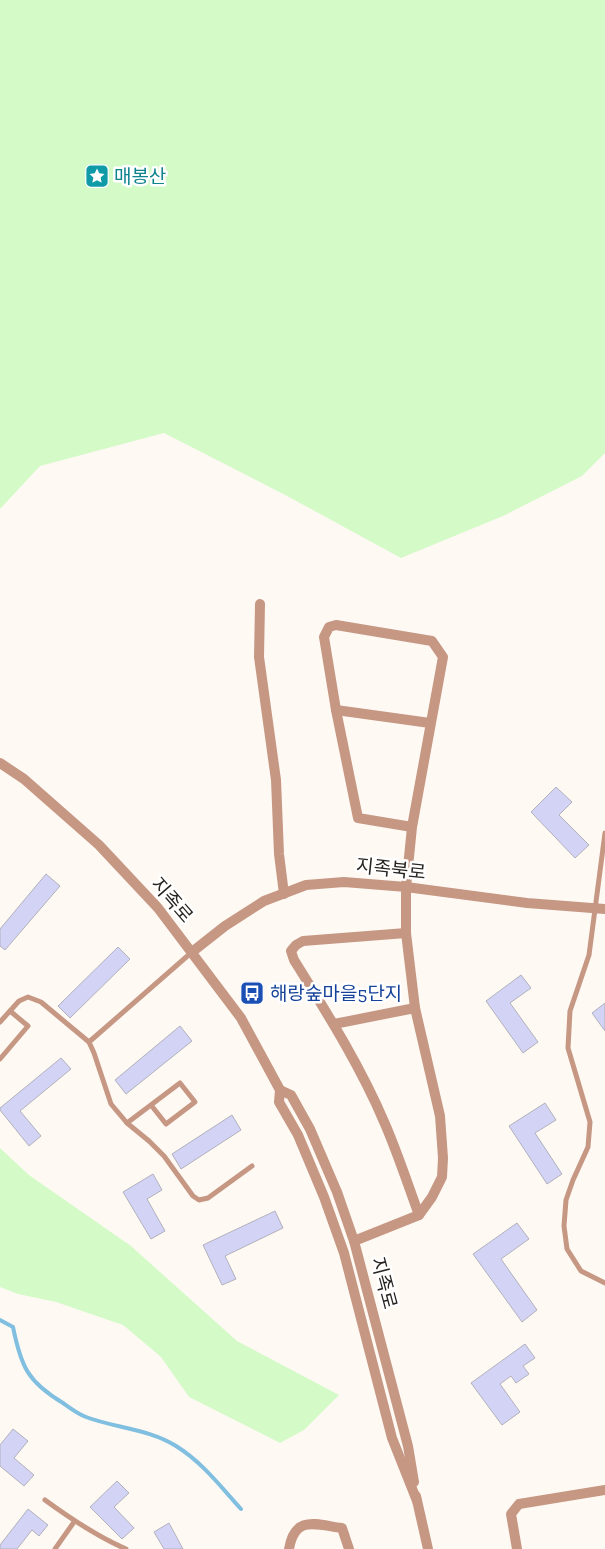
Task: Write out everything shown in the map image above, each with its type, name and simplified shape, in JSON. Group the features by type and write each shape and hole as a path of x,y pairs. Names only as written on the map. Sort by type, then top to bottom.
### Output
{"street":[{"path":"260,604 260,657 276,780 279,854 284,894"},
{"path":"354,1241 419,1215 432,1197 442,1178 443,1158 440,1116 415,1008 406,932 406,887 412,828 443,657 432,641 336,625 329,627 324,637 336,710 358,818 412,828"},
{"path":"336,710 430,723"},
{"name":"지족로","path":"0,763 24,779 99,845 158,908 241,1018 280,1090 279,1102 298,1135 324,1197 344,1253 392,1438 417,1501"},
{"name":"지족북로","path":"192,952 225,926 264,901 306,885 344,882 406,887 600,909"},
{"path":"406,932 303,941 291,951 294,960 334,1024 385,1124 419,1215"},
{"path":"334,1024 415,1008"},
{"name":"지족로","path":"280,1090 291,1095 310,1129 337,1192 354,1241 408,1446 417,1501 428,1549"},
{"path":"517,1549 511,1514 519,1504 605,1490"},
{"path":"290,1549 290,1542 296,1529 307,1523 342,1528 349,1549"}],"lane":[{"path":"605,833 600,909 589,955 570,1012 568,1048 590,1122 588,1147 572,1180 566,1200 564,1226 567,1248 582,1271 605,1284"},
{"path":"89,1042 192,952"},
{"path":"0,1022 19,1001 28,997 41,1002 89,1042 111,1104 127,1124 149,1141 164,1156 193,1196 199,1200 208,1198 252,1166"},
{"path":"0,1060 28,1026 10,1011"},
{"path":"127,1124 180,1082 195,1102 166,1124 151,1105"},
{"path":"45,1500 74,1522 103,1539 126,1549"},
{"path":"55,1549 74,1522"}],"green space":[{"path":"0,0 605,0 605,453 582,476 503,516 401,558 287,496 164,433 40,466 0,509"},
{"path":"0,1148 29,1175 131,1246 237,1341 339,1395 304,1430 280,1443 189,1397 161,1357 123,1325 56,1302 18,1294 0,1287"}],"building":[{"path":"556,787 572,802 559,815 589,845 575,858 531,812"},
{"path":"46,874 60,886 5,950 0,946 0,929"},
{"path":"118,947 130,959 70,1018 58,1006"},
{"path":"521,975 531,988 510,1003 538,1042 523,1053 486,1001"},
{"path":"605,1003 605,1031 592,1013"},
{"path":"180,1026 192,1041 126,1094 115,1080"},
{"path":"61,1058 71,1069 20,1111 41,1136 29,1146 0,1108"},
{"path":"545,1103 556,1120 535,1133 562,1174 547,1184 509,1126"},
{"path":"232,1115 241,1130 181,1169 172,1154"},
{"path":"153,1174 162,1190 147,1199 165,1231 151,1239 123,1192"},
{"path":"275,1211 283,1228 225,1256 236,1279 222,1285 203,1245"},
{"path":"517,1223 529,1239 501,1259 537,1310 522,1322 473,1254"},
{"path":"525,1344 535,1358 523,1366 529,1374 516,1383 511,1376 500,1384 520,1412 502,1425 471,1383"},
{"path":"13,1429 28,1441 14,1458 34,1475 24,1486 0,1466 0,1445"},
{"path":"117,1481 129,1493 114,1507 134,1528 122,1539 90,1507"},
{"path":"28,1509 48,1525 39,1536 32,1530 17,1549 0,1549 0,1545"},
{"path":"169,1523 183,1549 164,1549 154,1532"}],"waterway":[{"path":"0,1320 13,1327 23,1363 34,1380 42,1388 83,1416 143,1432 166,1440 176,1446 203,1467 241,1509"}],"place":[{"name":"매봉산","path":"97,176"},
{"name":"해랑숲마을5단지","path":"252,993"}]}
